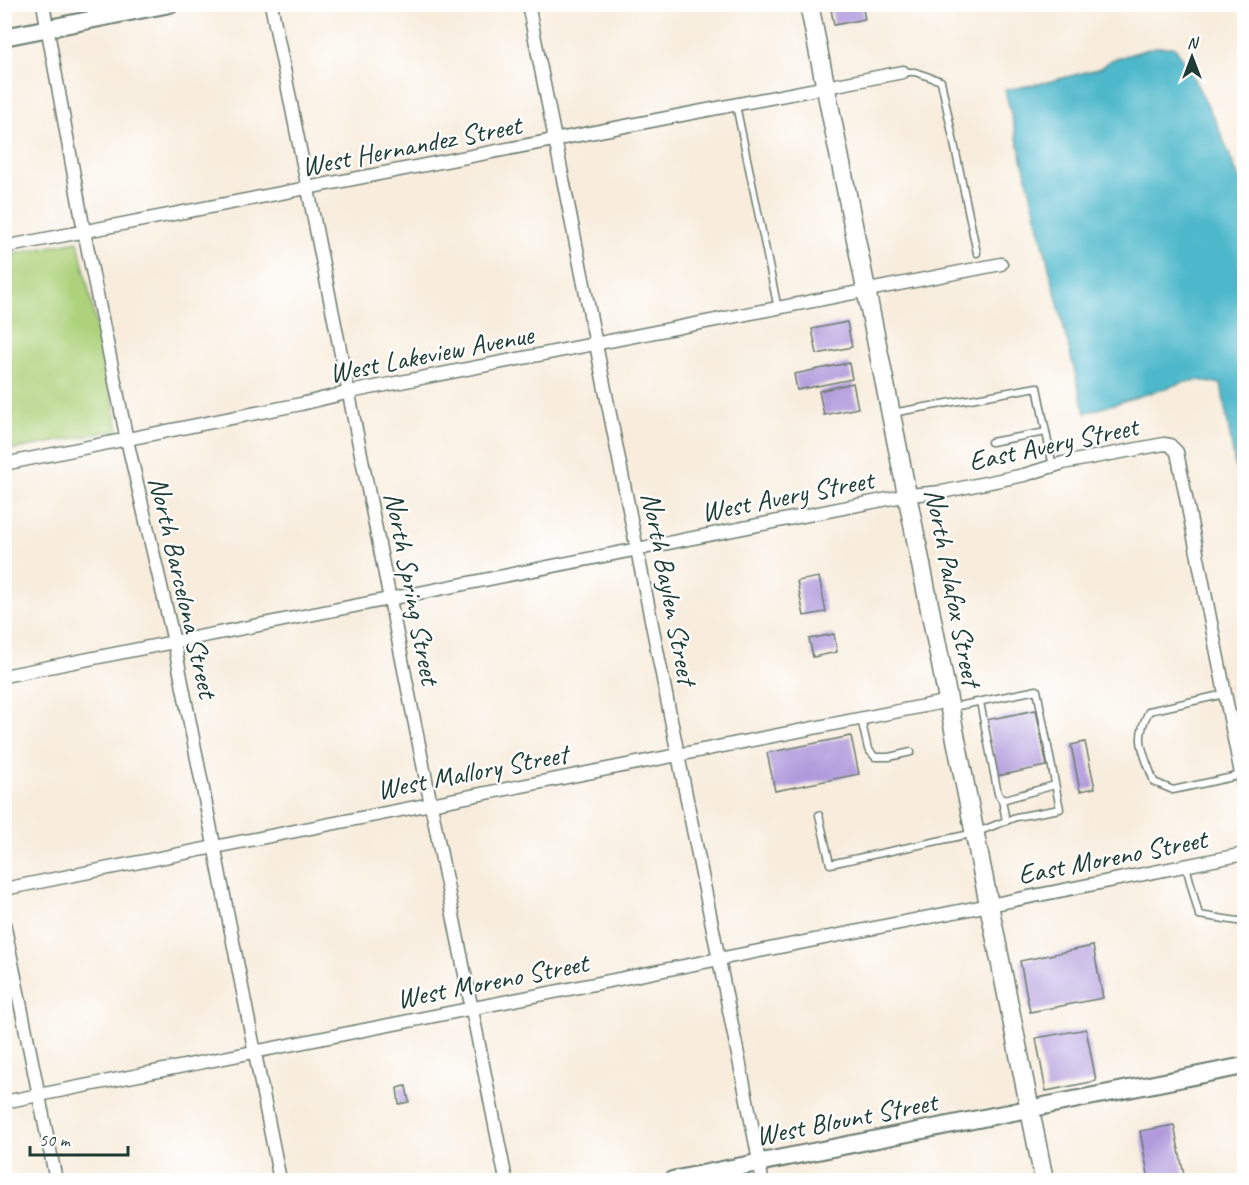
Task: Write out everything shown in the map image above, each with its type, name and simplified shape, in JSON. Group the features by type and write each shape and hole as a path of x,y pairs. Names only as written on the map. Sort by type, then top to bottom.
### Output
{"main road":[{"name":"North Palafox Street","path":"809,4 1044,1180"}],"street":[{"name":"North Barcelona Street","path":"44,4 84,231 127,440 174,642 280,1180"},
{"path":"4,37 170,4"},
{"name":"North Spring Street","path":"271,4 506,1180"},
{"name":"North Baylen Street","path":"528,4 762,1180"},
{"name":"West Hernandez Street","path":"4,247 903,72"},
{"name":"West Lakeview Avenue","path":"4,464 350,392 1000,264"},
{"name":"East Avery Street","path":"908,495 942,492 1024,475 1053,466 1164,444 1173,447 1177,452 1225,694"},
{"name":"West Avery Street","path":"4,676 908,495"},
{"path":"1225,694 1245,789"},
{"name":"West Mallory Street","path":"4,888 861,718 950,704"},
{"name":"East Moreno Street","path":"989,904 1245,854"},
{"name":"West Moreno Street","path":"4,1102 989,904"},
{"path":"4,923 56,1180"},
{"name":"West Blount Street","path":"672,1180 1245,1066"}],"lane":[{"path":"903,72 915,72 941,81 977,254"},
{"path":"736,105 778,309"},
{"path":"892,413 1037,387 1053,466"},
{"path":"991,442 1046,432"},
{"path":"819,815 830,864 975,833 1006,821 1060,809 1054,768 1037,690 980,702 950,704"},
{"path":"1225,694 1149,711 1141,726 1140,738 1154,782 1173,790 1242,775"},
{"path":"980,702 998,794 1002,800 1006,821"},
{"path":"861,718 868,749 875,757 889,757 911,752"},
{"path":"1002,800 1055,785"},
{"path":"1186,866 1199,915 1245,922"}],"green space":[{"path":"78,241 119,430 5,451 5,256"}],"water":[{"path":"1155,47 1175,47 1186,64 1217,124 1244,191 1244,517 1221,384 1198,380 1182,383 1085,413 1005,90 1101,68 1111,60"}],"building":[{"path":"830,4 862,4 865,19 834,25"},
{"path":"847,322 852,347 817,354 812,329"},
{"path":"849,363 852,379 797,390 794,374"},
{"path":"853,383 858,408 824,415 819,391"},
{"path":"819,577 826,612 804,616 797,581"},
{"path":"834,634 837,652 813,657 809,639"},
{"path":"1036,710 1047,766 997,776 986,720"},
{"path":"851,736 859,774 775,791 767,753"},
{"path":"1085,742 1095,788 1080,791 1071,745"},
{"path":"1093,946 1103,998 1030,1012 1020,961"},
{"path":"1086,1029 1096,1081 1046,1091 1036,1038"},
{"path":"406,1086 409,1102 399,1104 397,1088"},
{"path":"1174,1125 1185,1180 1149,1180 1140,1131"}]}
